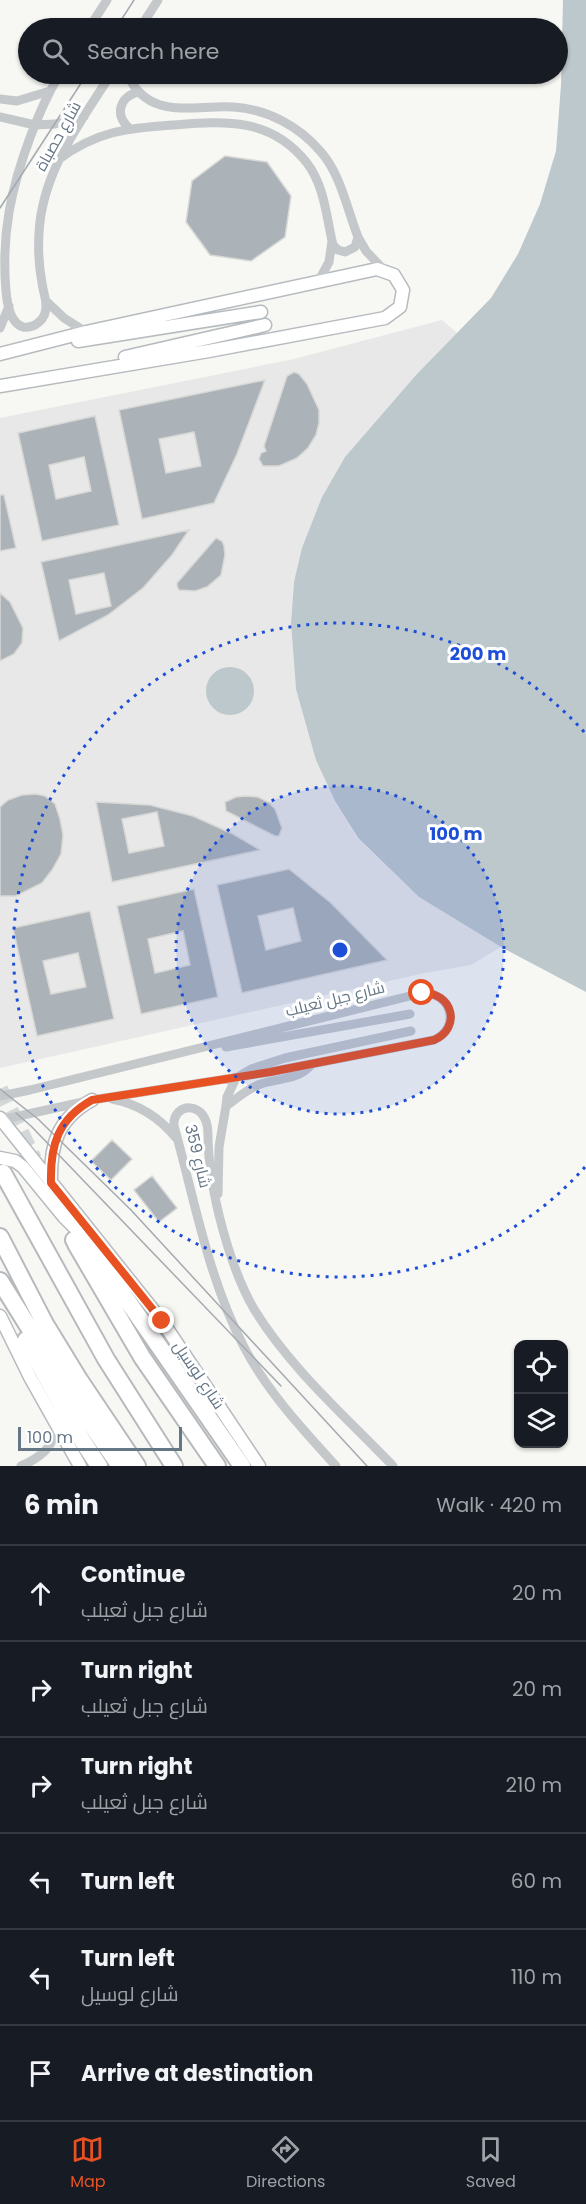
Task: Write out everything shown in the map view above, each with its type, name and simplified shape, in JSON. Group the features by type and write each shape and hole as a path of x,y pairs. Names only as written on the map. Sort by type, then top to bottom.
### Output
{"highway":[{"path":"2,1166 106,1359 174,1466"},
{"path":"0,1237 45,1324 72,1369 137,1466"},
{"path":"217,1466 142,1357 74,1240 95,1255 102,1264 242,1466"},
{"path":"0,1283 32,1353 74,1428 99,1466"},
{"path":"0,1283 78,1406 120,1466"}],"street":[{"path":"95,18 107,0"},
{"path":"146,18 158,0"},
{"name":"شارع حصباة","path":"9,306 5,280 8,213 18,171 41,107 54,84"},
{"name":"شارع حصباة","path":"46,301 38,258 39,233 46,191 58,160 105,84"},
{"path":"4,385 209,351 385,318 399,308 403,290 399,279 384,270 366,251 357,237 331,167 322,153 298,130 270,116 234,107 161,106 145,98 133,84"},
{"path":"0,99 18,101 50,91"},
{"path":"129,128 121,118 121,105 129,95 138,92"},
{"path":"0,117 35,125 55,124 84,117"},
{"path":"58,160 86,141 129,128 226,122 253,126 278,137 299,154 315,175 324,201 335,248 345,252 355,248 357,237"},
{"path":"318,282 328,262 332,241"},
{"path":"5,354 86,332 372,270 384,270"},
{"path":"9,306 14,321 20,326 28,327 41,321 45,315 46,301"},
{"path":"46,301 64,318 86,332"},
{"path":"0,328 9,306"},
{"path":"5,354 261,312"},
{"path":"4,385 265,325"},
{"name":"شارع جبل ثعيلب","path":"0,1096 422,993 438,996 449,1008 451,1020 447,1030 434,1040 236,1078 92,1100 0,1119"},
{"path":"142,1062 410,1014"},
{"path":"218,1208 219,1148 227,1096 236,1078 268,1063 411,1031"},
{"path":"226,1106 250,1089 261,1084 294,1077 312,1064"},
{"path":"107,1098 128,1103 148,1113 165,1126 179,1142"},
{"path":"51,1183 51,1157 57,1137 67,1119 92,1100"},
{"name":"شارع 359","path":"336,1466 282,1404 246,1350 233,1324 207,1255 174,1126 176,1115 184,1109 191,1108 202,1112 208,1122 209,1169 225,1239 235,1269 254,1308 287,1355 393,1466"},
{"name":"شارع لوسيل","path":"0,1119 178,1343 260,1466"},
{"path":"2,1166 15,1161 23,1167 64,1217 127,1277"},
{"path":"0,1316 30,1377 80,1466"},
{"path":"21,1466 38,1458 47,1450 58,1427"}],"shaded area":[{"path":"563,0 586,0 586,992 501,947 419,897 358,838 335,801 316,760 296,689 291,623 294,582 302,548 322,497 345,457 416,375 491,298 518,254 540,204 556,151 561,84 568,84 568,18 563,18"},
{"path":"442,320 457,333 416,375 345,457 322,497 294,582 291,623 296,689 335,801 357,838 419,897 501,947 471,965 425,973 0,1068 0,418 294,359"},
{"path":"225,667 235,667 250,677 254,691 253,700 244,711 235,715 225,715 210,705 206,696 206,686 216,671"}],"building":[{"path":"225,156 267,162 291,196 285,237 251,261 210,255 186,222 192,181"},
{"path":"294,372 299,374 307,384 319,410 316,435 308,448 297,458 279,466 263,466 259,459 261,453 266,451 264,446 287,376"},
{"path":"265,380 237,454 214,503 142,519 119,410","holes":["194,432 201,466 166,473 159,439"]},
{"path":"95,416 119,525 42,541 18,433","holes":["84,457 91,491 56,499 49,465"]},
{"path":"0,495 4,495 16,548 0,551"},
{"path":"189,530 172,555 143,588 108,615 59,641 41,562","holes":["104,573 111,606 76,614 69,580"]},
{"path":"216,538 222,541 224,546 225,555 221,575 207,587 195,591 179,590 177,583"},
{"path":"0,593 10,602 23,628 22,643 14,654 0,661"},
{"path":"22,795 45,796 55,804 63,835 61,854 42,883 16,896 0,896 0,807 8,800"},
{"path":"246,796 258,797 275,809 282,828 279,836 226,811 225,802"},
{"path":"96,802 150,805 193,816 233,834 260,850 112,882","holes":["157,812 164,846 129,853 122,819"]},
{"path":"289,869 331,903 387,960 242,993 217,885","holes":["293,908 301,941 266,950 258,916"]},
{"path":"194,889 218,997 141,1014 117,906","holes":["183,931 190,965 155,973 148,939"]},
{"path":"90,911 114,1019 37,1036 13,928","holes":["78,953 86,987 51,994 43,961"]},
{"path":"112,1140 132,1159 111,1180 91,1161"},
{"path":"152,1176 177,1208 159,1222 134,1190"}],"tunnel":[{"path":"0,1089 34,1159"}],"tram line":[{"path":"122,18 134,0"},
{"path":"0,208 81,84"},
{"path":"0,1089 38,1119 131,1210 367,1466"},
{"path":"16,1113 281,1386"}],"route":[{"path":"162,1321 51,1183 53,1147 67,1119 92,1100 270,1072 434,1040 447,1030 451,1020 449,1008 438,996 422,993"}]}
